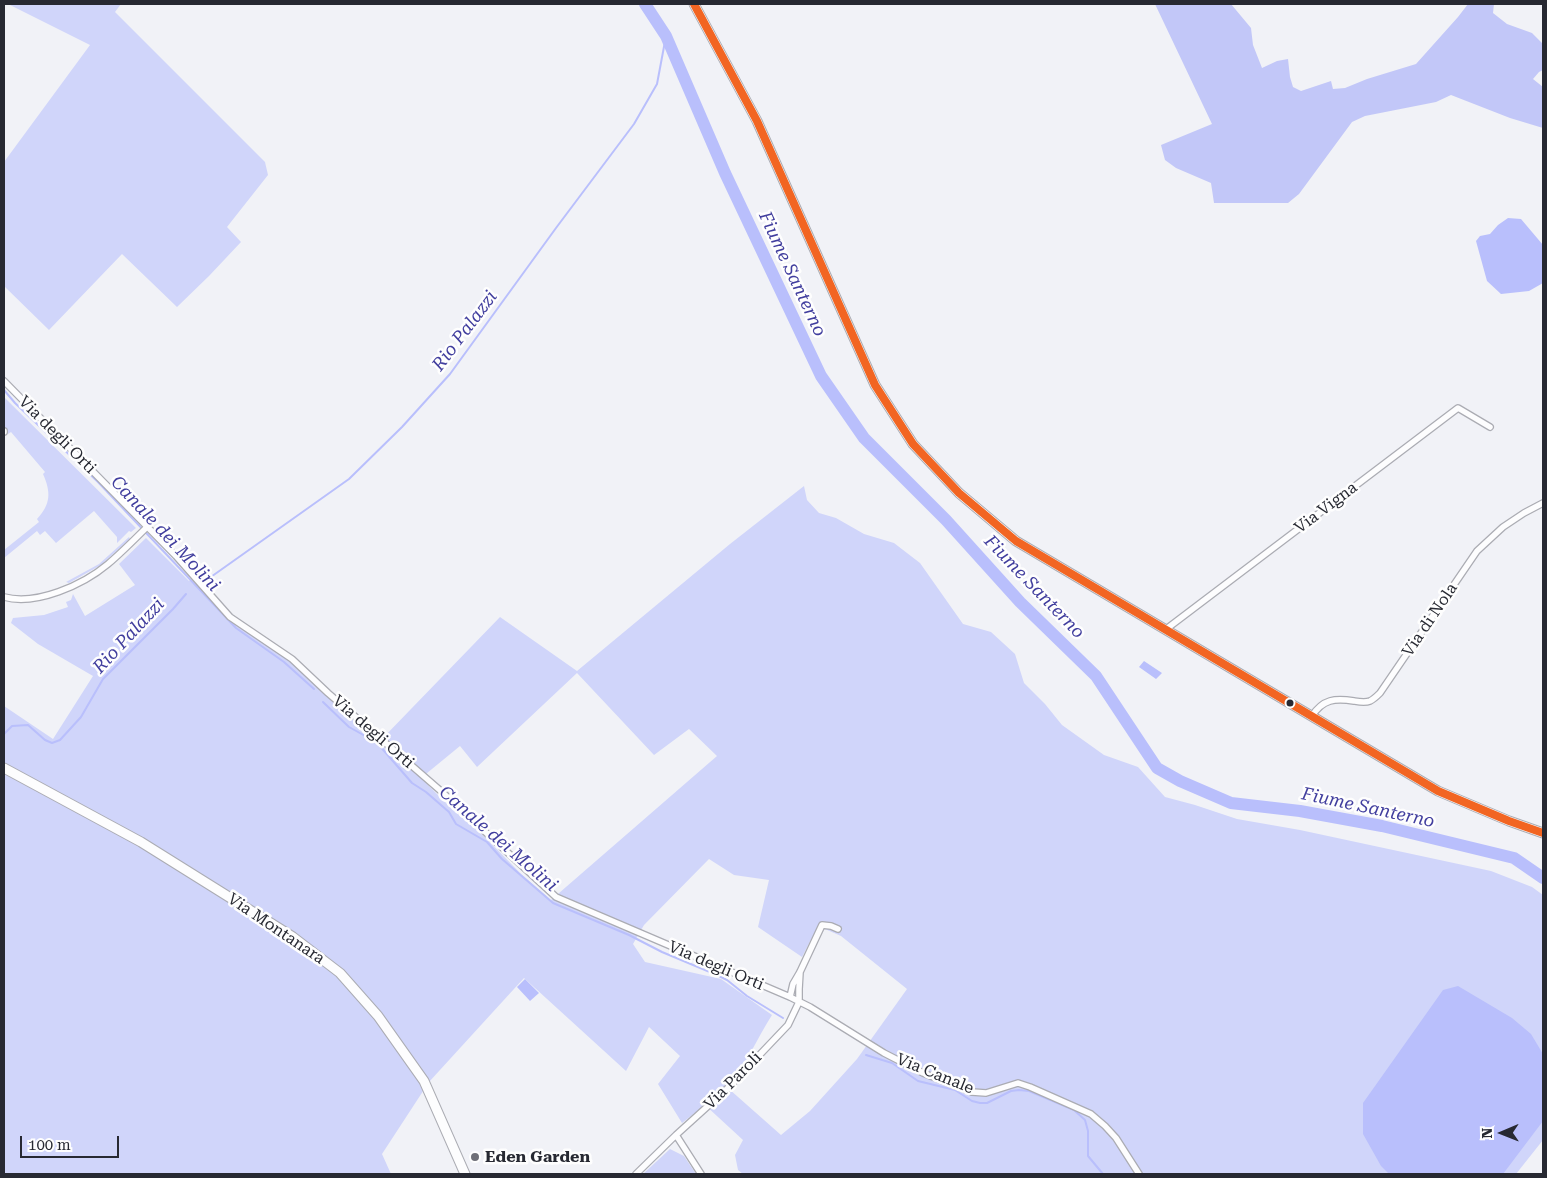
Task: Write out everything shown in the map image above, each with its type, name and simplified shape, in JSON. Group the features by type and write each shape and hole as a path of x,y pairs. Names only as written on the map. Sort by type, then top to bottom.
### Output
{"street":[{"path":"694,4 756,121 874,385 913,444 959,493 1016,541 1438,791 1543,833"},
{"name":"Via degli Orti","path":"4,381 146,528 176,556 230,617 292,659 328,693 442,792 556,897 799,1002"},
{"name":"Via Vigna","path":"1165,630 1458,408 1490,427"},
{"name":"Via di Nola","path":"1312,716 1316,709 1331,700 1338,699 1364,703 1369,702 1380,693 1477,551 1503,528 1524,513 1543,503"},
{"path":"4,597 25,599 58,592 100,570 146,528"},
{"name":"Via Montanara","path":"4,768 141,842 292,937 340,973 378,1016 424,1081 465,1174"},
{"name":"Via Paroli","path":"790,997 794,984 822,925 838,929"},
{"name":"Via Paroli","path":"636,1174 730,1087 788,1025 799,1002 800,972"},
{"name":"Via Canale","path":"799,1002 884,1053 923,1073 972,1092 992,1092 1018,1083 1091,1114 1116,1138 1139,1174"},
{"path":"676,1135 701,1174"}],"shaded area":[{"path":"8,4 121,4 115,12 265,162 268,175 227,227 241,242 177,307 122,254 49,330 4,286 4,162 90,45"},
{"path":"1155,4 1231,4 1251,28 1253,45 1262,68 1277,61 1288,59 1293,87 1301,91 1331,81 1333,89 1345,88 1416,64 1468,4 1494,4 1493,13 1507,24 1532,33 1543,44 1543,70 1533,79 1543,87 1543,128 1510,118 1451,95 1436,102 1365,116 1352,122 1299,194 1288,203 1214,203 1211,183 1176,168 1165,160 1161,145 1212,124"},
{"path":"1508,218 1521,219 1543,245 1543,283 1529,291 1501,294 1487,281 1476,241 1480,236 1490,234"},
{"path":"4,397 136,528 131,532 129,531 117,543 117,537 94,511 56,543 45,531 40,535 37,531 4,558 4,550 39,522 37,519 45,508 48,492 43,474 45,472 11,432 8,434 4,429"},
{"path":"804,486 807,500 819,513 836,518 864,534 894,543 920,563 963,624 991,632 1015,654 1024,683 1062,725 1104,755 1138,767 1165,797 1237,819 1300,830 1491,871 1532,887 1543,895 1543,1140 1516,1174 743,1174 738,1170 735,1155 743,1140 705,1105 682,1123 658,1084 680,1056 649,1027 626,1071 524,978 429,1082 382,1154 391,1174 4,1174 4,706 53,739 93,676 38,644 11,623 13,618 44,615 68,607 66,602 71,600 73,594 85,616 135,585 119,564 146,538 222,612 292,659 381,740 500,617 577,671 730,544","holes":["577,673 654,755 689,729 717,756 551,900 520,873 486,838 453,810 421,778 460,746 477,767","709,859 734,875 769,880 758,927 802,957 818,926 841,936 907,989 857,1059 810,1111 781,1135 729,1089 772,1015 721,979 645,962 633,944 644,925"]},
{"path":"129,537 130,539 101,565 69,583 66,582 99,564"},
{"path":"1144,661 1162,673 1156,679 1139,667"},
{"path":"525,979 539,993 530,1001 517,987"},
{"path":"1458,986 1512,1018 1531,1034 1543,1054 1543,1121 1503,1174 1389,1174 1381,1166 1363,1134 1363,1103 1443,990"},
{"path":"670,1149 684,1156 696,1174 643,1174"}],"waterway":[{"name":"Fiume Santerno","path":"645,4 666,36 725,173 821,376 864,438 946,520 1020,602 1096,676 1157,768 1180,781 1231,803 1300,811 1382,826 1514,858 1543,878"},
{"name":"Rio Palazzi","path":"208,579 349,479 402,427 450,374 634,124 657,84 666,36"},
{"name":"Canale dei Molini","path":"4,390 15,403 98,482 236,628 284,662 314,689"},
{"name":"Rio Palazzi","path":"4,734 12,726 28,725 45,740 52,743 60,740 81,717 103,679 186,594"},
{"name":"Canale dei Molini","path":"323,702 349,727 379,745 412,783 426,792 449,812 456,824 487,842 502,859 553,903 717,975 783,1018"},
{"name":"Canale dei Molini","path":"866,1055 892,1063 918,1081 955,1090 972,1101 987,1103 1011,1091 1019,1090 1029,1091 1074,1110 1085,1120 1088,1131 1088,1156 1103,1174"}],"transit line":[{"path":"694,4 757,121 875,385 913,444 959,493 1016,541 1438,791 1543,833"}],"place":[{"name":"Eden Garden","path":"475,1157"}]}
